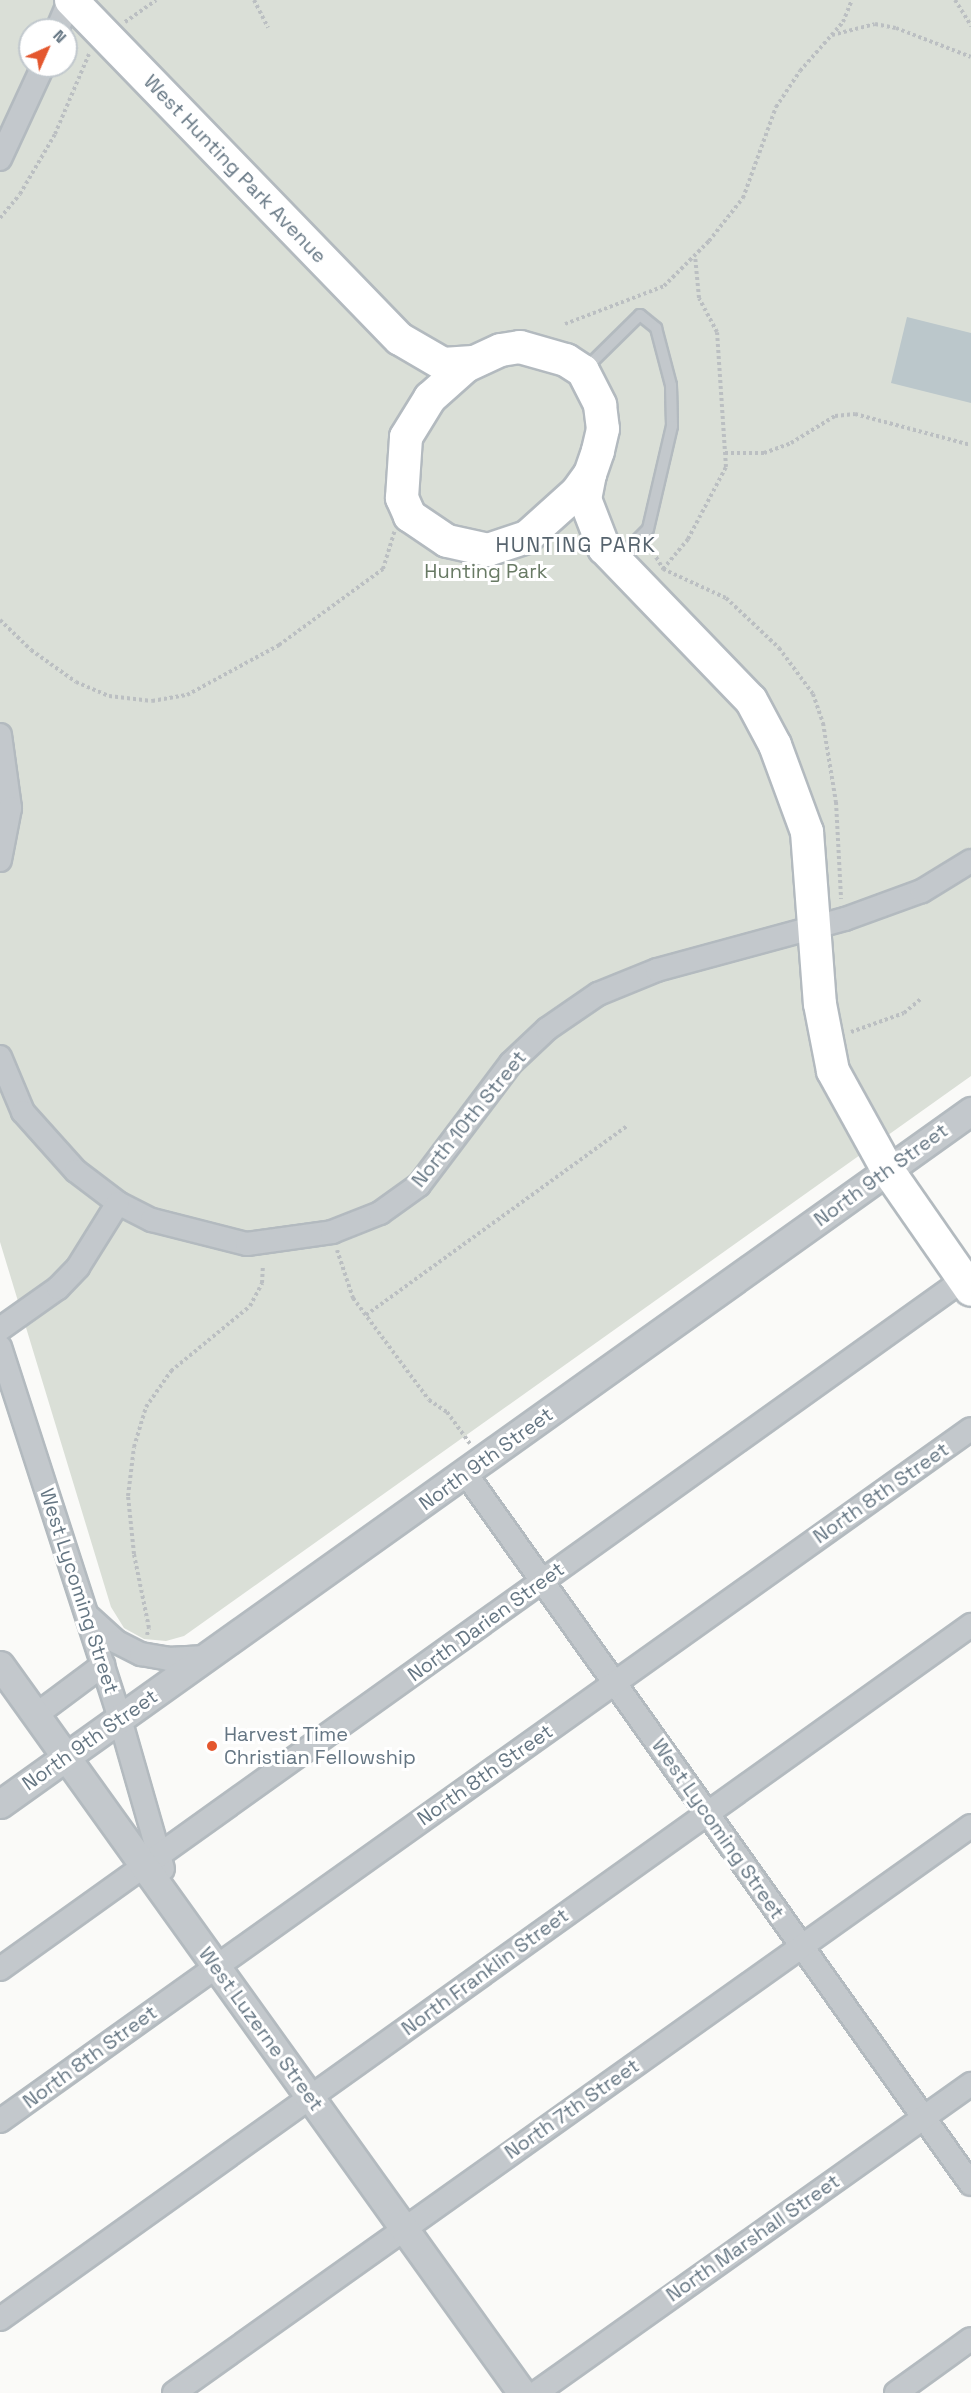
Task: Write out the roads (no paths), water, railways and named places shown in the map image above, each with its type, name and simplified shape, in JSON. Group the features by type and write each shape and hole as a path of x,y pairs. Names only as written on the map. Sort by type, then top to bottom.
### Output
{"main road":[{"name":"West Hunting Park Avenue","path":"71,0 400,339 443,364 473,362"},
{"name":"West Hunting Park Avenue","path":"400,339 423,383 418,415"},
{"name":"West Hunting Park Avenue","path":"610,554 585,499 603,429 600,405 583,371 566,360 520,347 501,350 473,362 447,381 418,415 406,437 401,478 402,498 410,516 447,541 470,548 488,550 555,530 572,533 610,554 751,700 776,745 807,832 816,927 820,1004 832,1071 887,1169 968,1281"},
{"name":"West Hunting Park Avenue","path":"527,537 560,509 590,474"}],"street":[{"path":"63,18 71,0"},
{"path":"0,159 37,78"},
{"path":"0,735 10,808 0,860"},
{"name":"North 10th Street","path":"0,1057 23,1112 76,1171 118,1203 152,1220 247,1244 332,1232 380,1213 419,1185 511,1062 547,1029 598,994 657,970 816,927 922,891 971,861"},
{"name":"North 9th Street","path":"0,1804 971,1111"},
{"path":"0,1329 58,1287 78,1267 118,1203"},
{"name":"North Darien Street","path":"0,1969 968,1281"},
{"name":"West Lycoming Street","path":"0,1347 120,1719 152,1861"},
{"name":"North 8th Street","path":"0,2121 971,1429"},
{"name":"West Lycoming Street","path":"465,1474 971,2184"},
{"path":"87,1615 117,1642 141,1654 168,1659 206,1657"},
{"name":"North Franklin Street","path":"0,2319 971,1624"},
{"name":"West Luzerne Street","path":"0,1665 66,1757 152,1861 172,1905 522,2393"},
{"path":"36,1715 103,1665"},
{"name":"North 7th Street","path":"174,2393 971,1826"},
{"name":"North Marshall Street","path":"536,2393 971,2084"},
{"path":"896,2393 971,2339"}],"lane":[{"path":"583,371 640,315 656,328 671,385 672,426 648,529 610,554"}],"place":[{"name":"Harvest Time Christian Fellowship","path":"212,1746"}],"district":[{"name":"HUNTING PARK","path":"576,545"}],"park label":[{"name":"Hunting Park","path":"486,571"}]}
